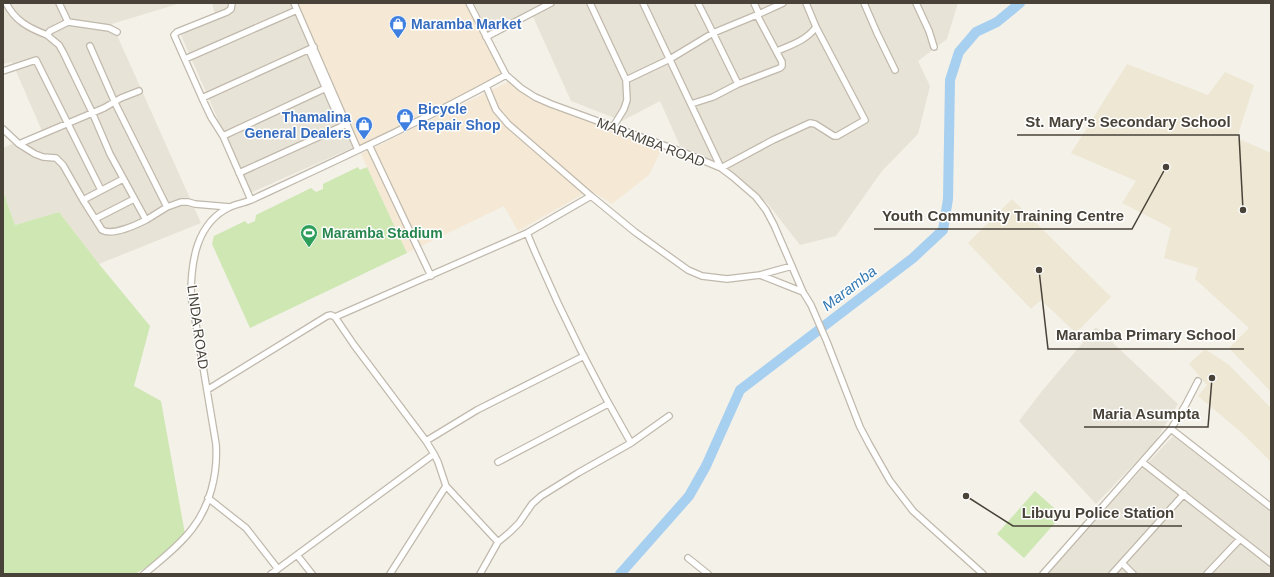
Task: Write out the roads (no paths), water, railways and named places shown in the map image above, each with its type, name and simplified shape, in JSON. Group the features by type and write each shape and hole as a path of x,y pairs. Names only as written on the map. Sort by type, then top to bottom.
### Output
{"street":[{"path":"6,3 10,11 20,22 30,29 47,35 59,45 64,52 110,154 146,220"},
{"path":"59,3 68,22"},
{"path":"232,3 227,12 177,32 174,35 211,117 223,136 251,200"},
{"path":"295,3 338,117"},
{"name":"MARAMBA ROAD","path":"469,3 506,75 521,88 535,97 551,104 685,153 721,168 745,186 766,210 803,292 811,305 860,427 868,444 890,481 913,511 983,574"},
{"path":"486,37 552,3"},
{"path":"590,3 626,80 627,100 613,127"},
{"path":"643,3 721,168 773,140 810,123 816,124 834,136 837,136 865,120 816,27 806,3"},
{"path":"698,3 738,84"},
{"path":"691,104 714,97 738,84 782,66 782,62 754,3"},
{"path":"626,80 670,59 713,33 784,3"},
{"path":"864,3 895,70"},
{"path":"916,3 929,31 934,47"},
{"path":"185,59 297,10"},
{"path":"47,35 50,31 68,22 109,28 117,32"},
{"path":"777,51 803,39 816,27"},
{"path":"90,46 115,103 167,207"},
{"path":"202,98 311,48"},
{"path":"311,48 358,150"},
{"path":"3,71 36,60 69,123 101,190"},
{"name":"LINDA ROAD","path":"144,574 191,531 202,513 214,476 216,456 207,390 191,295 194,256 205,229 212,220 230,207 251,200 369,145 431,115 506,75"},
{"path":"486,86 496,110 503,118 591,196 635,232 688,270 702,276 727,279 760,275 792,266"},
{"path":"223,136 326,88"},
{"path":"19,144 115,103 121,98 139,91"},
{"path":"239,173 347,124"},
{"path":"3,129 19,144 35,154 43,157 56,158 63,165 102,230 108,232 129,227 146,220 167,207 181,202 230,207"},
{"path":"369,145 431,276"},
{"path":"83,200 123,179"},
{"path":"335,317 527,233 591,196"},
{"path":"95,219 134,199"},
{"path":"527,233 541,267 584,356 608,404 631,443"},
{"path":"760,275 803,292"},
{"path":"207,390 318,320 331,315 335,317 354,345 426,441 438,462 446,486 498,542"},
{"path":"426,441 477,410 584,356"},
{"path":"1043,574 1171,429 1198,381"},
{"path":"498,462 608,404"},
{"path":"480,574 498,542 519,523 532,504 541,496 631,443 669,416"},
{"path":"1171,429 1271,507"},
{"path":"271,574 434,454"},
{"path":"1142,462 1271,563"},
{"path":"390,574 446,486"},
{"path":"1112,574 1184,494"},
{"path":"208,498 246,528 278,569"},
{"path":"1207,574 1240,539"},
{"path":"297,555 312,574"},
{"path":"688,558 708,574"},
{"path":"1122,563 1133,574"}],"waterway":[{"name":"Maramba","path":"620,574 689,496 706,466 740,390 913,258 943,230 948,199 950,80 959,52 976,32 997,22 1020,3"}],"place":[{"name":"Maramba Market","path":"398,39"},
{"name":"Bicycle Repair Shop","path":"405,132"},
{"name":"Thamalina General Dealers","path":"364,140"},
{"name":"Youth Community Training Centre","path":"1166,167"},
{"name":"St. Mary's Secondary School","path":"1243,210"},
{"name":"Maramba Stadium","path":"309,248"},
{"name":"Maramba Primary School","path":"1039,270"},
{"name":"Maria Asumpta","path":"1212,378"},
{"name":"Libuyu Police Station","path":"966,496"}]}
